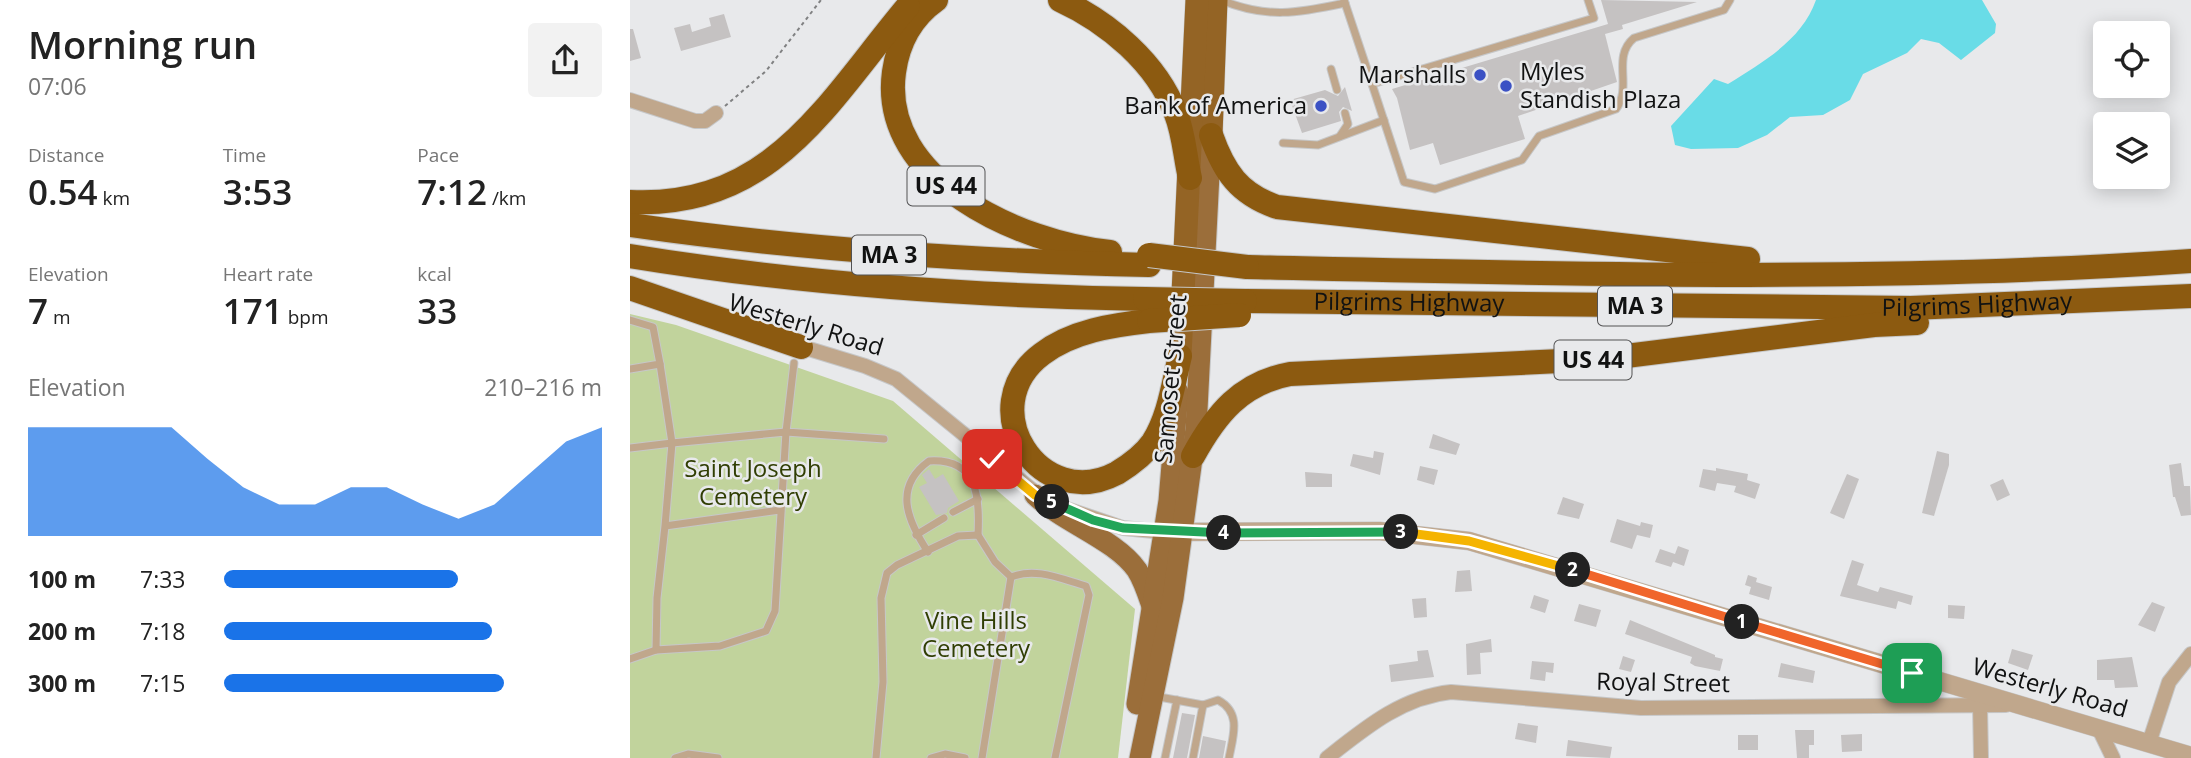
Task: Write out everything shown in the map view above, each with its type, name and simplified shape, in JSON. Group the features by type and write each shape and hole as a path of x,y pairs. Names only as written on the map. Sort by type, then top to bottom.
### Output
{"highway":[{"path":"630,202 692,197 742,179 768,164 821,116 913,0"},
{"name":"US 44","path":"936,0 921,12 904,36 893,79 899,123 920,161 951,191 1007,224 1081,247 1149,260"},
{"name":"US 44","path":"1060,0 1106,27 1135,53 1158,82 1176,113 1190,177"},
{"name":"Samoset Street","path":"1180,356 1197,0"},
{"name":"Samoset Street","path":"1211,135 1216,0"},
{"path":"1211,135 1221,163 1234,183 1247,194 1277,207 1877,273"},
{"name":"MA 3","path":"630,225 838,251 976,261 1149,260"},
{"name":"MA 3","path":"630,256 735,273 870,288 1010,297 1147,310"},
{"name":"Pilgrims Highway","path":"1149,260 1247,267 1877,273 2078,268 2191,261"},
{"path":"630,288 798,355"},
{"name":"Pilgrims Highway","path":"1147,310 1244,308 1293,315 1343,303 1786,308 2026,305 2191,296"},
{"name":"US 44","path":"1193,456 1212,423 1236,397 1259,383 1290,374 1638,356 1874,326 1968,321 2026,305"},
{"path":"1147,310 1109,327 1069,339 1043,353 1024,370 1015,390 1012,410 1019,441 1032,460 1054,475 1084,482 1111,476 1126,468 1152,444 1164,423 1180,356"}],"main road":[{"name":"Samoset Street","path":"1130,758 1153,608 1193,456 1204,322 1211,135"},
{"name":"Samoset Street","path":"1141,758 1153,695 1173,532 1180,356"},
{"path":"1035,495 1053,512 1129,561 1141,576 1153,608"}],"street":[{"path":"630,100 695,121 705,121 716,113"},
{"name":"Westerly Road","path":"630,300 798,355 865,366 896,379 1035,495 1108,525 1173,532 1380,530 1469,541 2191,756"},
{"path":"2149,743 2169,682 2191,654"},
{"name":"Royal Street","path":"1327,758 1406,703 1429,695 1451,692 1641,708 2018,705"},
{"path":"1980,705 1981,758"},
{"path":"2098,727 2113,758"}],"lane":[{"path":"1221,0 1246,10 1290,14 1344,1 1404,183 1435,189 1522,160 1539,136 1616,109 1624,88 1622,50 1634,38 1724,10 1730,0"},
{"path":"1372,84 1594,18 1588,0"},
{"path":"1331,69 1337,90"},
{"path":"1340,136 1348,124 1345,113"},
{"path":"1283,143 1318,145 1384,120"},
{"path":"630,320 653,327 672,443 657,598 656,650"},
{"path":"630,659 656,650 720,646 766,631 777,594 786,432 798,355"},
{"path":"630,369 660,364"},
{"path":"630,448 786,432 884,439"},
{"path":"928,552 916,534 907,509 907,493 914,472 929,461 952,462 970,477 978,499 978,535 995,562 1011,578"},
{"path":"953,512 978,499"},
{"path":"665,526 780,510"},
{"path":"916,534 944,518"},
{"path":"876,758 883,682 881,598 887,573 897,565 958,536 978,535"},
{"path":"1011,578 1025,572 1040,573 1086,586 1089,595 1055,758"},
{"path":"982,758 1011,578"},
{"path":"1153,695 1203,705 1218,701 1231,711 1235,727 1228,758"},
{"path":"1168,757 1173,742 1177,700"},
{"path":"1193,758 1203,705"},
{"path":"675,758 688,754 718,758"},
{"path":"931,758 946,754 965,758"}],"path":[{"path":"716,113 766,71 821,0"}],"green space":[{"path":"630,314 676,325 893,401 1135,609 1118,758 630,758"}],"water":[{"path":"1816,0 1982,0 1996,24 1995,33 1961,60 1939,43 1921,39 1907,53 1863,74 1850,100 1823,115 1790,117 1767,135 1738,148 1691,149 1675,145 1671,126 1714,79 1728,84 1780,49 1801,27"}],"building":[{"name":"Myles Standish Plaza","path":"1601,0 1697,2 1622,25 1623,29 1605,34 1617,82 1518,116 1525,139 1440,165 1433,143 1410,150 1397,98 1392,89 1608,24"},
{"path":"724,14 731,37 681,51 674,28 690,24 692,32 711,26 709,18"},
{"path":"630,29 633,29 641,58 630,61"},
{"name":"Bank of America","path":"1345,87 1352,111 1343,107 1339,112 1341,121 1302,133 1290,100 1325,90 1338,96"},
{"path":"1433,434 1460,444 1456,455 1429,448"},
{"path":"1374,451 1384,453 1380,475 1350,466 1353,454 1373,458"},
{"path":"1937,451 1949,454 1949,465 1934,516 1922,513"},
{"path":"2181,463 2184,486 2190,486 2191,515 2181,516 2173,497 2169,465"},
{"path":"1420,466 1438,470 1434,485 1417,480"},
{"path":"1716,468 1748,474 1747,480 1760,484 1755,499 1734,492 1736,486 1717,483 1715,491 1699,487 1703,469 1716,471"},
{"path":"929,469 935,479 943,474 959,501 948,508 947,513 936,515 919,487 927,483 922,475"},
{"path":"1305,472 1332,474 1332,487 1306,487"},
{"path":"1847,474 1859,479 1844,519 1830,513"},
{"path":"2003,479 2010,495 1997,501 1990,485"},
{"path":"1563,497 1584,504 1579,519 1557,514"},
{"path":"1617,519 1640,526 1641,522 1653,525 1650,538 1637,535 1632,549 1610,542"},
{"path":"1678,546 1689,550 1684,566 1673,562 1671,567 1655,562 1660,549 1675,554"},
{"path":"1852,560 1864,564 1857,585 1878,592 1880,587 1913,596 1911,605 1898,601 1896,609 1840,596"},
{"path":"1470,570 1472,591 1455,592 1457,571"},
{"path":"1748,575 1757,578 1756,582 1772,587 1769,600 1749,594 1751,587 1745,585"},
{"path":"1534,595 1549,600 1545,613 1530,608"},
{"path":"1426,598 1427,617 1414,618 1412,599"},
{"path":"2152,602 2165,607 2155,632 2138,625"},
{"path":"1579,604 1601,610 1596,627 1574,621"},
{"path":"1948,605 1965,606 1964,619 1948,618"},
{"path":"1630,620 1723,659 1720,671 1695,666 1690,663 1692,657 1625,634"},
{"path":"1491,639 1492,652 1480,653 1481,674 1467,675 1466,644"},
{"path":"2012,649 2033,655 2028,670 2008,663"},
{"path":"1428,650 1434,677 1391,682 1389,665 1418,661 1417,651"},
{"path":"1623,656 1635,660 1631,672 1619,669"},
{"path":"2132,657 2138,687 2115,688 2114,680 2097,680 2097,660"},
{"path":"1532,661 1554,663 1553,673 1546,672 1545,681 1530,679"},
{"path":"1781,663 1815,671 1813,683 1778,677"},
{"path":"1182,713 1195,715 1187,758 1173,758"},
{"path":"1518,723 1538,726 1536,743 1515,739"},
{"path":"1795,730 1814,730 1814,745 1809,745 1809,758 1797,758"},
{"path":"1862,734 1862,751 1842,752 1841,735"},
{"path":"1738,735 1758,735 1758,750 1738,750"},
{"path":"1203,736 1226,741 1223,758 1199,758"},
{"path":"1568,740 1612,747 1610,758 1566,756"}],"place":[{"name":"Marshalls","path":"1480,75"},
{"name":"Myles Standish Plaza","path":"1506,86"},
{"name":"Bank of America","path":"1321,106"}],"route":[{"path":"992,459 1035,495 1093,520 1123,528 1150,532 1257,533 1380,530 1452,538 1545,562 1912,673"}],"park label":[{"name":"Saint Joseph Cemetery","path":"753,483"},
{"name":"Vine Hills Cemetery","path":"976,635"}]}
